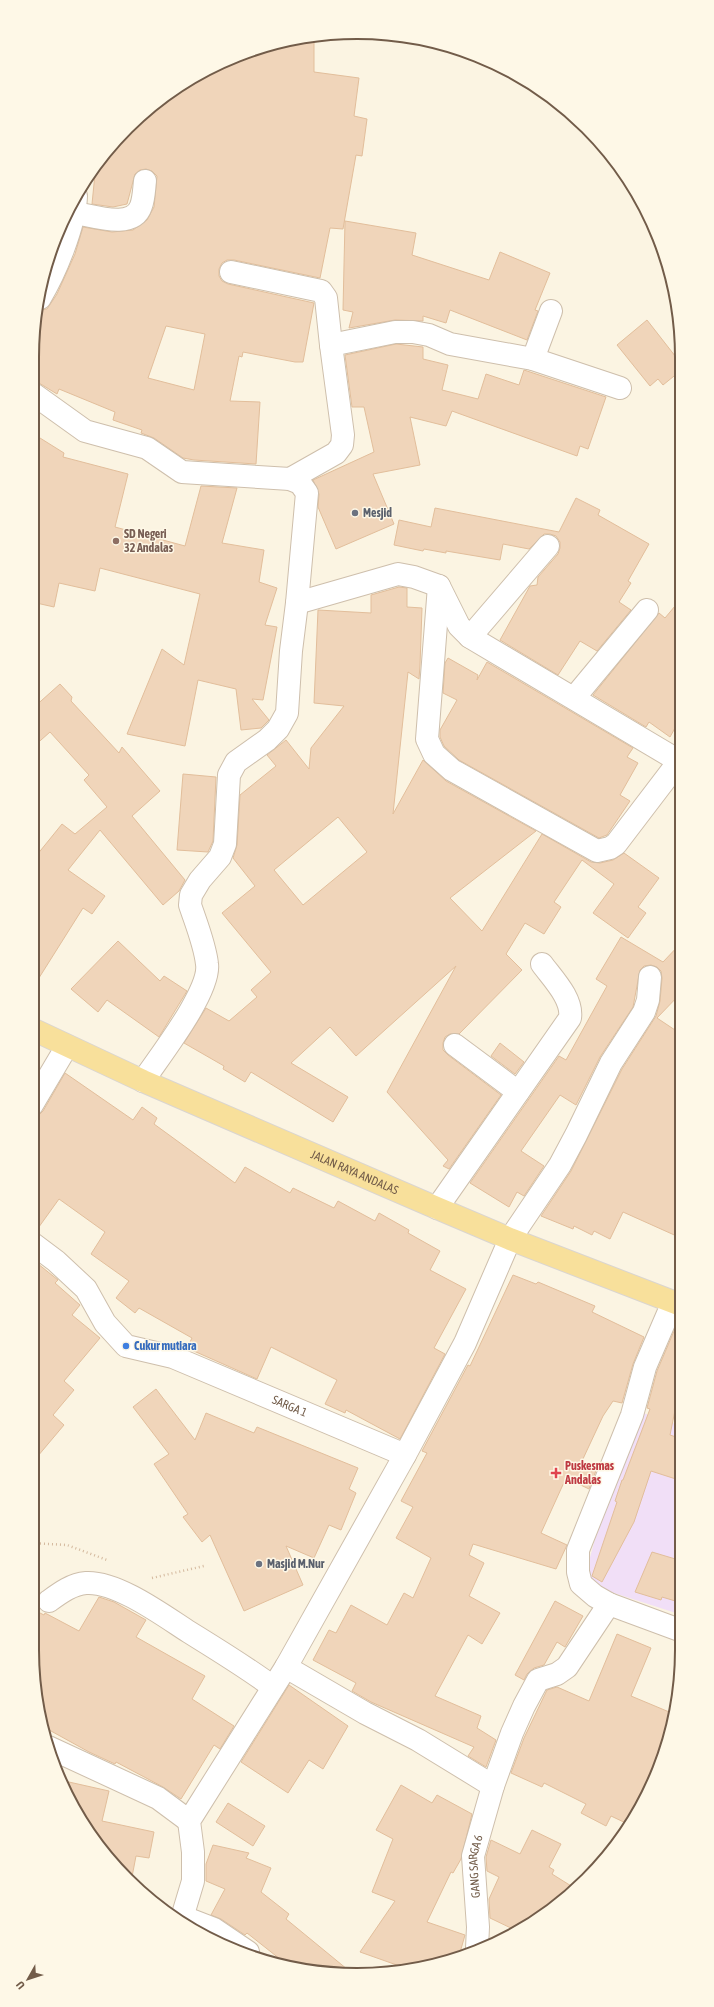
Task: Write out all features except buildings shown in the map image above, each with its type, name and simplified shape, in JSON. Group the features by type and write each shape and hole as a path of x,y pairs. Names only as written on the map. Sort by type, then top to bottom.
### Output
{"main road":[{"name":"JALAN RAYA ANDALAS","path":"39,1032 143,1081 510,1239 675,1302"}],"street":[{"path":"78,206 122,221 133,218 141,207 145,181"},
{"path":"47,286 73,215"},
{"path":"232,272 321,291 326,298 343,434 342,445 336,453 290,478"},
{"path":"533,359 551,311"},
{"path":"331,345 395,332 413,332 450,344 533,359 620,388"},
{"path":"39,398 85,431 147,448 182,472 290,478 296,480 304,488 307,498 297,603 290,651 286,714 278,728 267,740 236,762 229,775 225,844 220,857 200,880 192,895 190,905 208,965 204,982 196,1000 143,1081"},
{"path":"470,638 548,546"},
{"path":"297,603 398,574 414,577 439,586 459,626 470,638 675,757"},
{"path":"439,586 428,738 434,754 452,770 597,851 610,848 616,844 675,767"},
{"path":"574,698 647,610"},
{"path":"437,1208 570,1018 571,1012 568,1001 542,964"},
{"path":"183,1916 193,1881 193,1852 189,1821 286,1667 405,1455 465,1343 510,1239 560,1165 611,1063 644,1012 648,1000 650,977"},
{"path":"456,1045 518,1092"},
{"path":"39,1093 67,1046"},
{"name":"SARGA 1","path":"39,1248 56,1261 86,1289 109,1329 126,1346 173,1357 405,1455"},
{"path":"675,1307 645,1367 632,1415 578,1550 578,1572 581,1584 595,1596 609,1604 675,1628"},
{"path":"49,1601 70,1587 87,1583 108,1586 142,1602 249,1669 273,1687"},
{"name":"GANG SARGA 6","path":"477,1945 478,1927 474,1856 493,1786 524,1706 538,1680 557,1674 567,1667 609,1604"},
{"path":"286,1667 365,1713 418,1740 493,1786"},
{"path":"56,1751 158,1798 189,1821"},
{"path":"195,1923 214,1929 237,1945"}],"path":[{"path":"152,1578 204,1566"}],"shaded area":[{"path":"643,1413 675,1424 675,1613 583,1583 595,1539"}],"place":[{"name":"Mesjid","path":"355,513"},
{"name":"SD Negeri 32 Andalas","path":"116,541"},
{"name":"Cukur mutiara","path":"126,1346"},
{"name":"Puskesmas Andalas","path":"556,1473"},
{"name":"Masjid M.Nur","path":"259,1564"}]}
